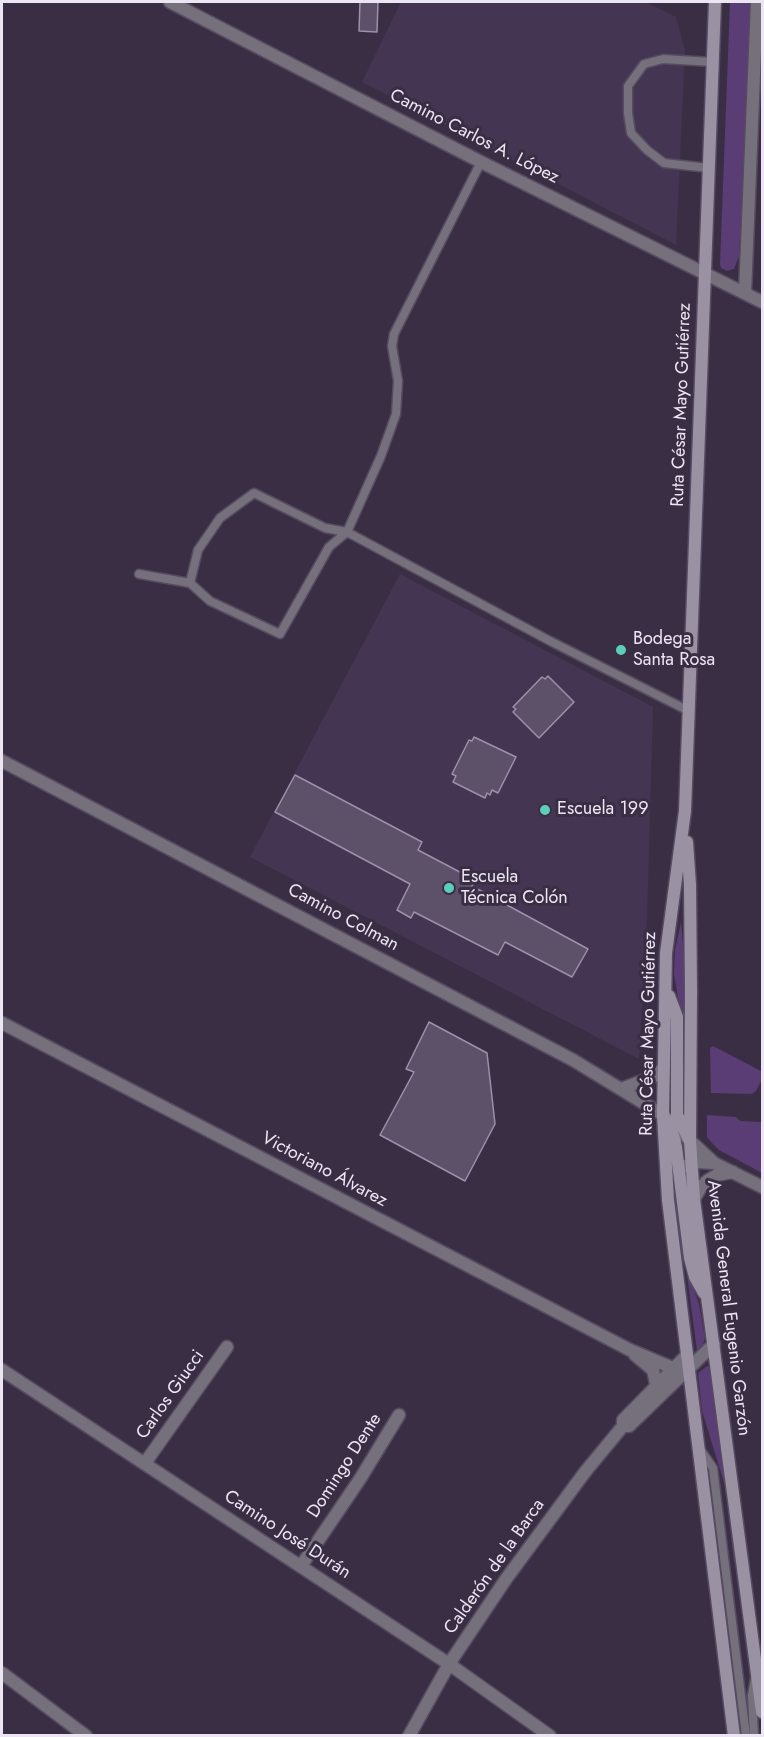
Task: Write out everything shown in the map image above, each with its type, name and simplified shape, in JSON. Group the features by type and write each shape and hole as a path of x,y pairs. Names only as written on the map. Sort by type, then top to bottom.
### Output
{"main road":[{"name":"Ruta César Mayo Gutiérrez","path":"667,1186 663,1115 666,953 685,811 714,2"},
{"name":"Ruta César Mayo Gutiérrez","path":"685,811 690,885 690,1141 686,1166"},
{"path":"666,989 677,1017 677,1115 690,1141"},
{"path":"663,1115 686,1166 690,1258 708,1302"},
{"name":"Avenida General Eugenio Garzón","path":"686,1166 694,1199 762,1713"},
{"path":"667,1186 734,1736"}],"street":[{"name":"Camino Carlos A. López","path":"170,2 481,162 762,302"},
{"path":"745,293 759,48 757,2"},
{"name":"Camino Colman","path":"2,761 573,1060 663,1115 714,1163"},
{"name":"Victoriano Álvarez","path":"2,1023 630,1350 673,1368"},
{"path":"621,1089 655,1076 664,1068"},
{"path":"663,1115 677,1115 690,1110"},
{"name":"Camino Colman","path":"686,1166 705,1161 714,1163 762,1187"},
{"path":"667,1186 671,1175 686,1166"},
{"path":"694,1199 701,1186 707,1181 717,1175 733,1172"},
{"name":"Calderón de la Barca","path":"409,1736 449,1664 506,1579 622,1426 623,1420 673,1368 714,1344"},
{"name":"Carlos Giucci","path":"146,1463 227,1347"},
{"name":"Victoriano Álvarez","path":"630,1350 653,1370 656,1384"},
{"name":"Calderón de la Barca","path":"622,1426 629,1426 687,1361"},
{"name":"Camino José Durán","path":"2,1370 449,1664 550,1736"},
{"name":"Domingo Dente","path":"302,1566 399,1415"},
{"path":"2,1673 86,1736"}],"lane":[{"path":"708,168 664,163 647,150 631,133 628,86 644,64 663,58 712,62"},
{"path":"139,574 190,584 210,601 280,634 329,547 347,532 381,456 396,414 398,381 392,346 394,334 481,162"},
{"path":"190,584 198,550 220,518 254,493 325,528 347,532 550,641 689,711"},
{"path":"698,1446 713,1468 746,1736"},
{"name":"Avenida General Eugenio Garzón","path":"754,1736 752,1695 757,1671"}],"shaded area":[{"path":"401,2 646,2 676,17 685,50 676,245 362,82"},
{"path":"730,2 752,2 739,256 734,269 727,271 721,268 720,264"},
{"path":"400,574 653,707 647,918 639,1059 250,857"},
{"path":"681,922 685,965 683,1069 681,1015 674,974 675,950"},
{"path":"713,1046 761,1071 762,1079 756,1091 752,1094 711,1093 710,1048"},
{"path":"707,1115 762,1122 762,1173 719,1150 711,1142 707,1137"},
{"path":"677,1198 690,1278 699,1304 705,1338 703,1345 697,1351"},
{"path":"707,1366 709,1367 739,1561 737,1564 734,1562 726,1489 702,1411 698,1373"}],"building":[{"path":"360,2 378,2 377,32 359,31"},
{"path":"548,676 574,702 539,738 513,712 516,709 513,707 542,677 545,679"},
{"path":"474,737 516,757 498,793 492,790 485,798 453,782 456,776 452,774 469,740 472,741"},
{"path":"295,775 422,842 418,850 475,880 472,886 588,949 572,977 505,942 498,955 414,912 411,918 397,910 410,884 275,812"},
{"path":"429,1022 487,1053 495,1124 465,1181 380,1135 414,1072 406,1069"}],"place":[{"name":"Bodega Santa Rosa","path":"621,650"},
{"name":"Escuela 199","path":"545,810"},
{"name":"Escuela Técnica Colón","path":"449,888"}]}
